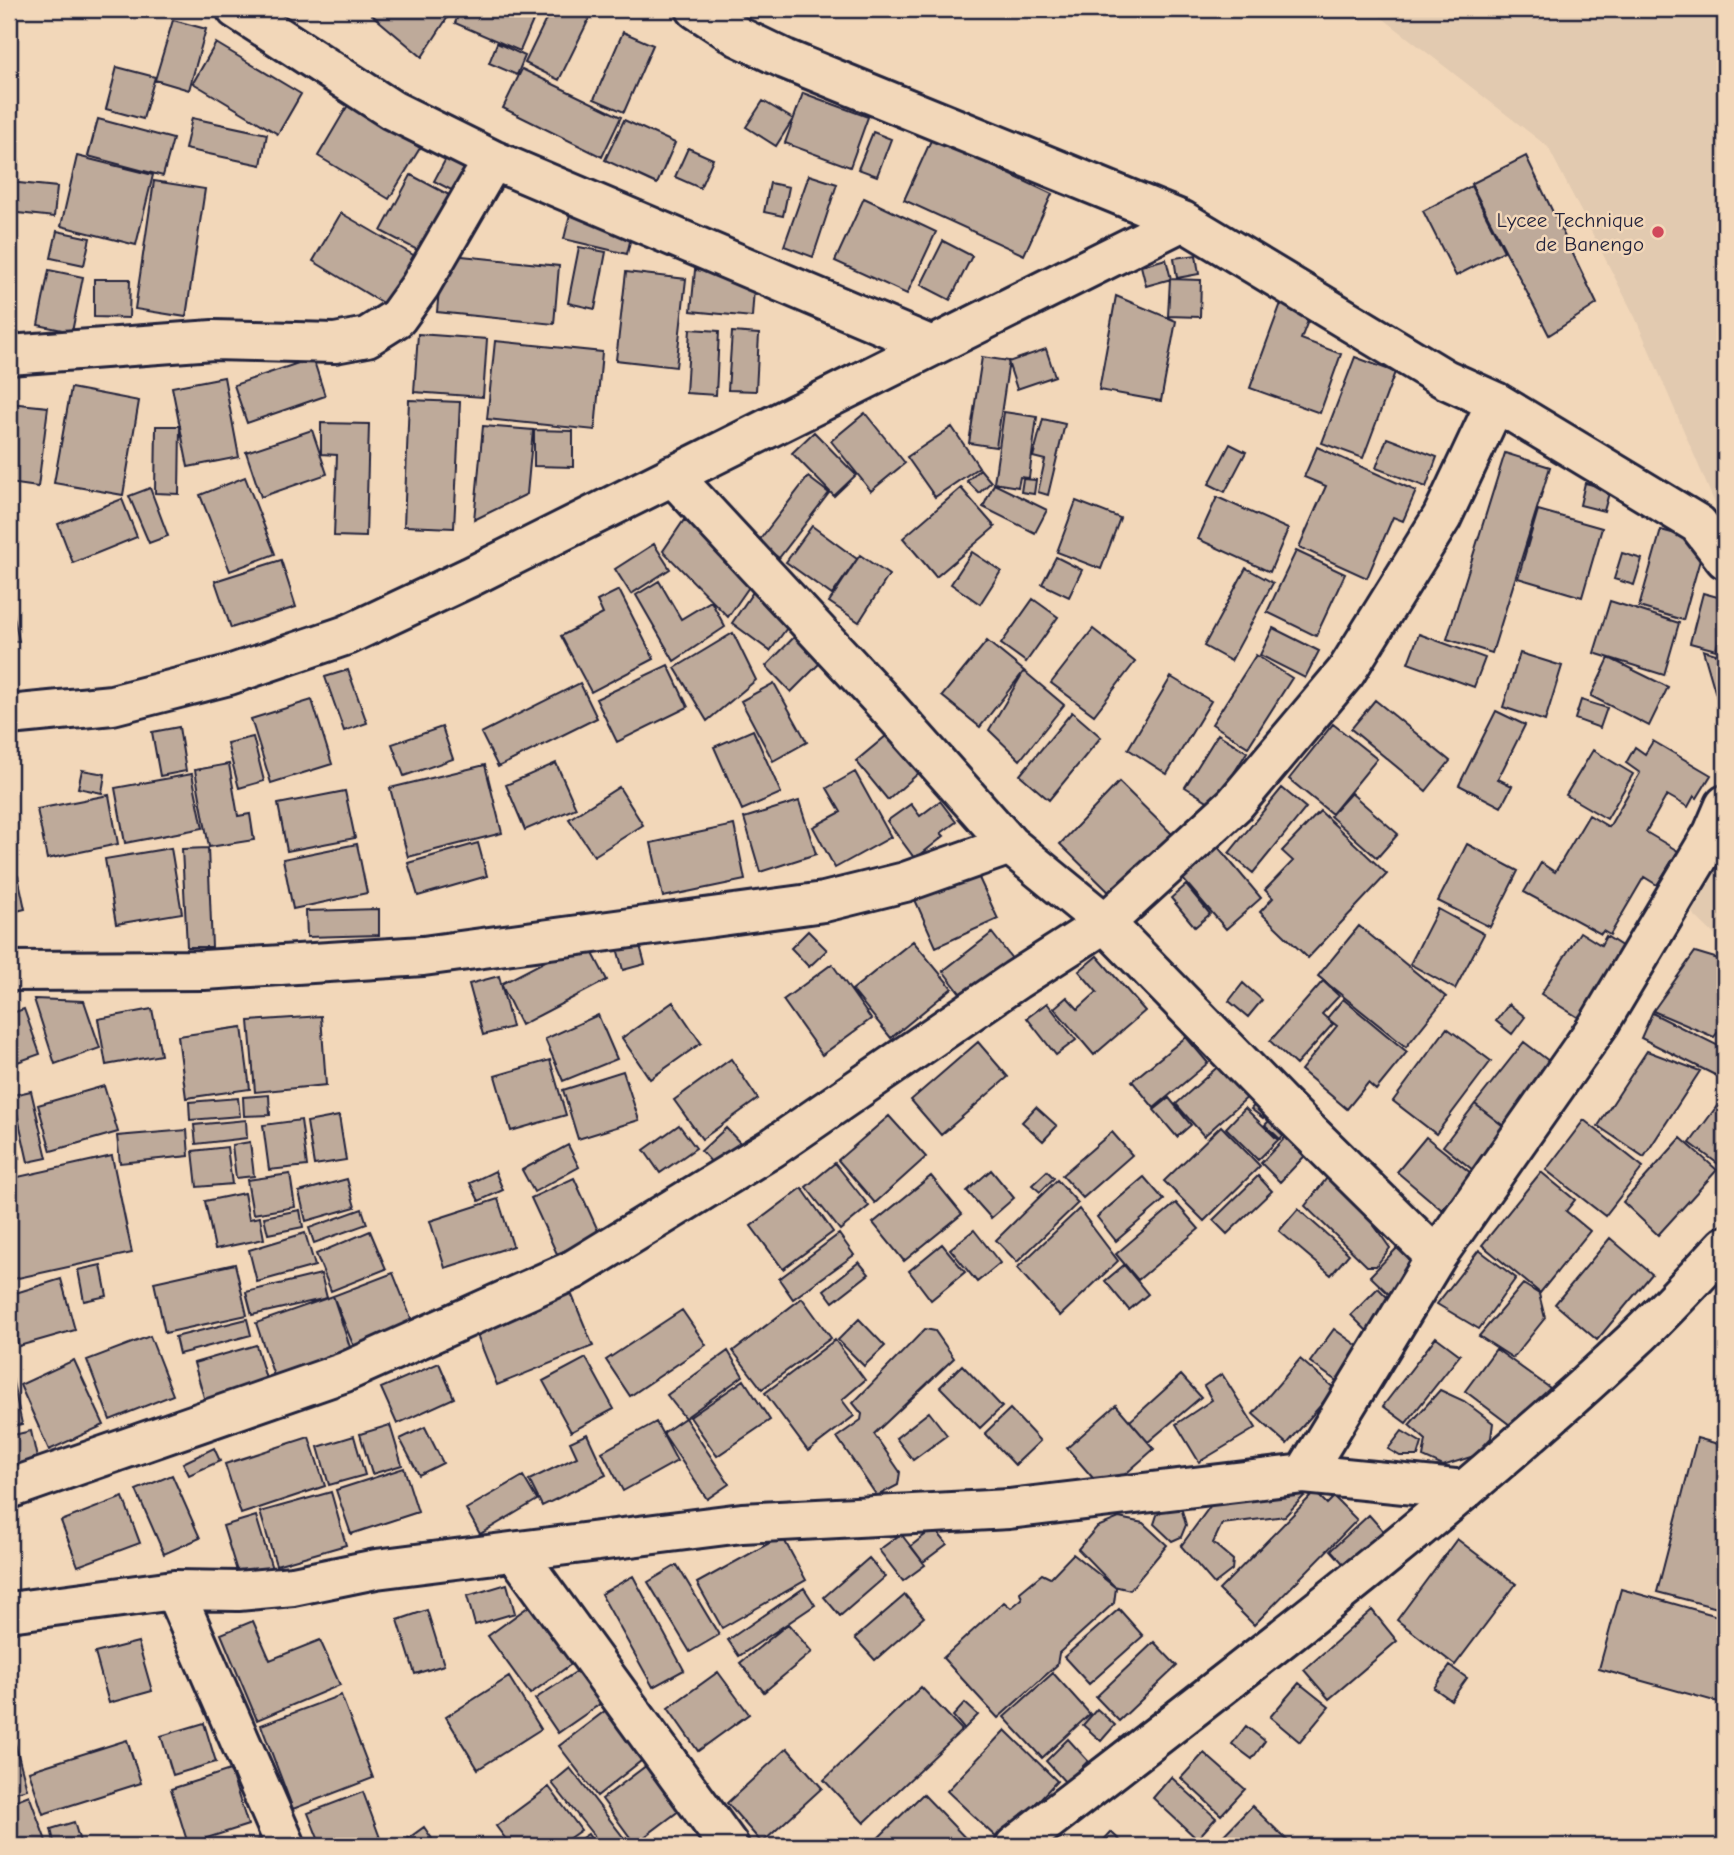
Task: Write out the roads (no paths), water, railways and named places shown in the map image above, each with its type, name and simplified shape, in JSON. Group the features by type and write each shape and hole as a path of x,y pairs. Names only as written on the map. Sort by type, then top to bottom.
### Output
{"street":[{"path":"236,9 392,110 492,160 932,346"},
{"path":"696,9 738,37 785,59 1183,222 1445,379 1496,402 1698,524 1725,559"},
{"path":"9,355 213,340 335,343 368,337 397,318 420,286 492,160"},
{"path":"9,715 112,705 229,675 347,635 470,577 1183,222"},
{"path":"9,1489 345,1372 573,1269 772,1148 1016,980 1105,923 1235,804 1346,672 1443,517 1496,402"},
{"path":"672,475 884,703 1010,845 1105,923 1281,1104 1436,1257"},
{"path":"1304,1474 1436,1257 1599,1024 1713,832 1725,805"},
{"path":"9,971 204,970 423,956 824,902 905,882 1010,845"},
{"path":"1015,1846 1354,1581 1465,1490 1635,1340 1725,1246"},
{"path":"9,1612 174,1590 238,1591 293,1586 376,1569 742,1523 1009,1509 1304,1474 1465,1490"},
{"path":"516,1553 729,1846"},
{"path":"174,1590 286,1846"}],"place":[{"name":"Lycee Technique de Banengo","path":"1658,232"}]}
